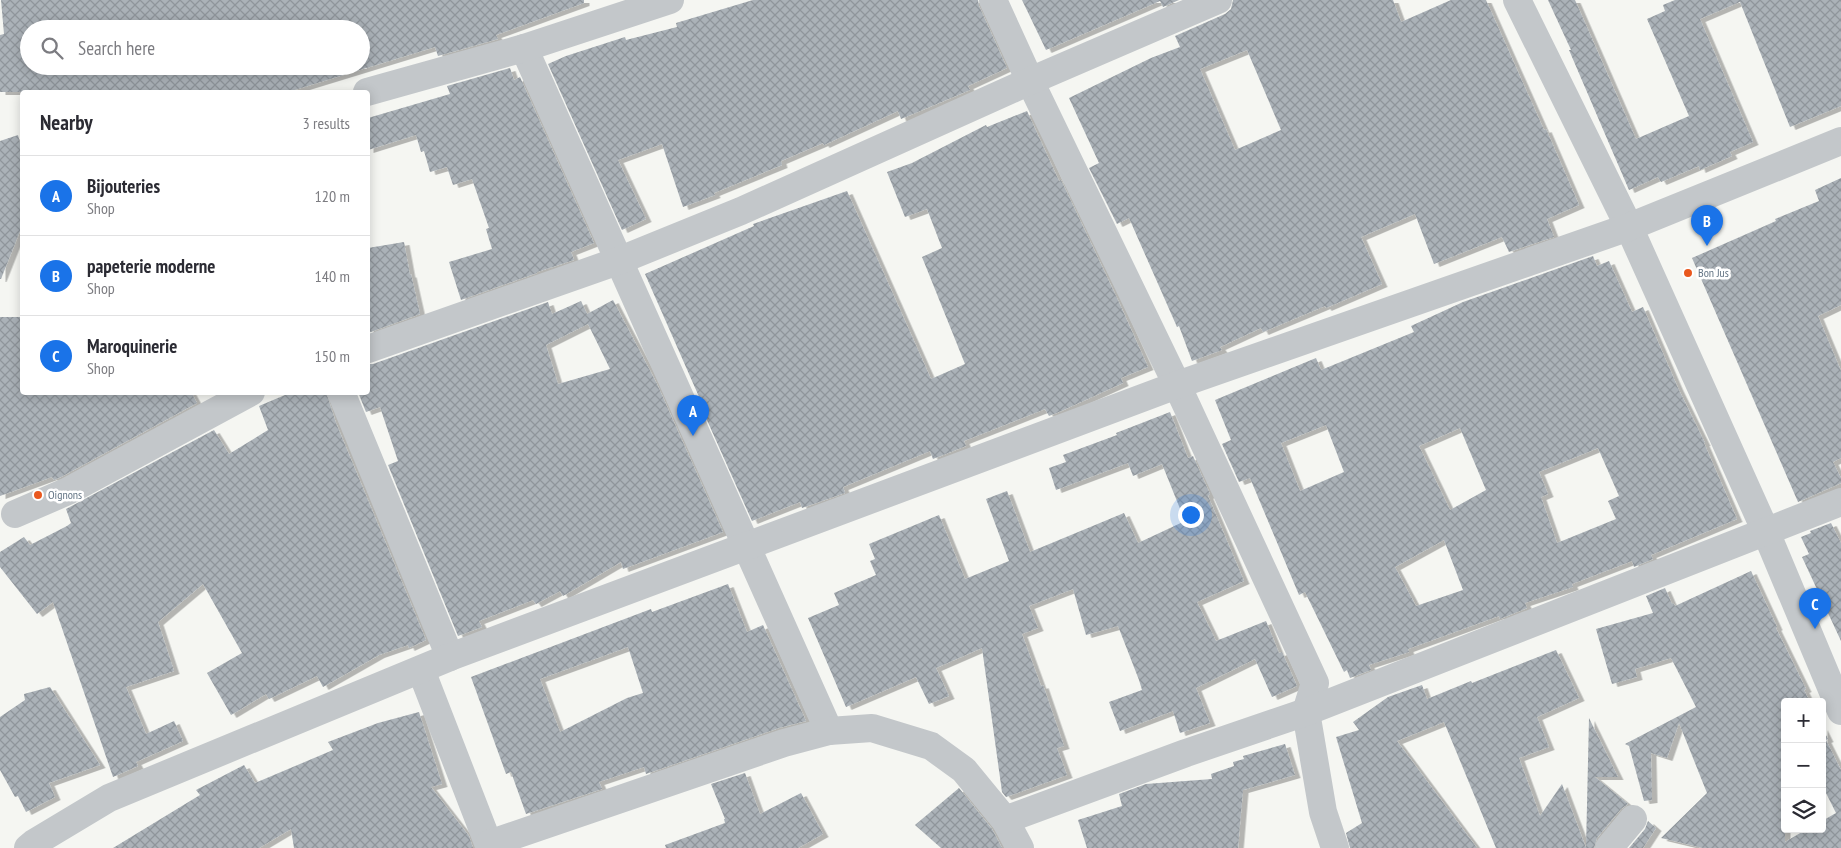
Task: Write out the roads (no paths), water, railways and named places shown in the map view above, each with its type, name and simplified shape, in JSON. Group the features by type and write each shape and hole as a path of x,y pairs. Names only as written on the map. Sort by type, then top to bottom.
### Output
{"street":[{"path":"370,91 524,48 670,0"},
{"path":"993,0 1177,385 1315,683 1306,712 1323,812 1335,848"},
{"path":"370,348 618,261 741,211 1030,80 1218,0"},
{"path":"1517,0 1629,227 1766,532 1841,711"},
{"path":"524,48 829,731"},
{"path":"28,848 109,798 450,657 1177,385 1629,227 1841,141"},
{"path":"15,514 68,490 245,395"},
{"path":"342,395 450,657"},
{"path":"1005,820 1186,753 1306,712 1841,502"},
{"path":"421,670 489,846 784,743 829,731 872,728 931,746 964,770 1005,820 1020,848"},
{"path":"1609,848 1633,819"}],"place":[{"name":"papeterie moderne","path":"1707,246"},
{"name":"Bon Jus","path":"1688,273"},
{"name":"Bijouteries","path":"693,436"},
{"name":"Oignons","path":"38,495"},
{"name":"Maroquinerie","path":"1815,629"}]}
